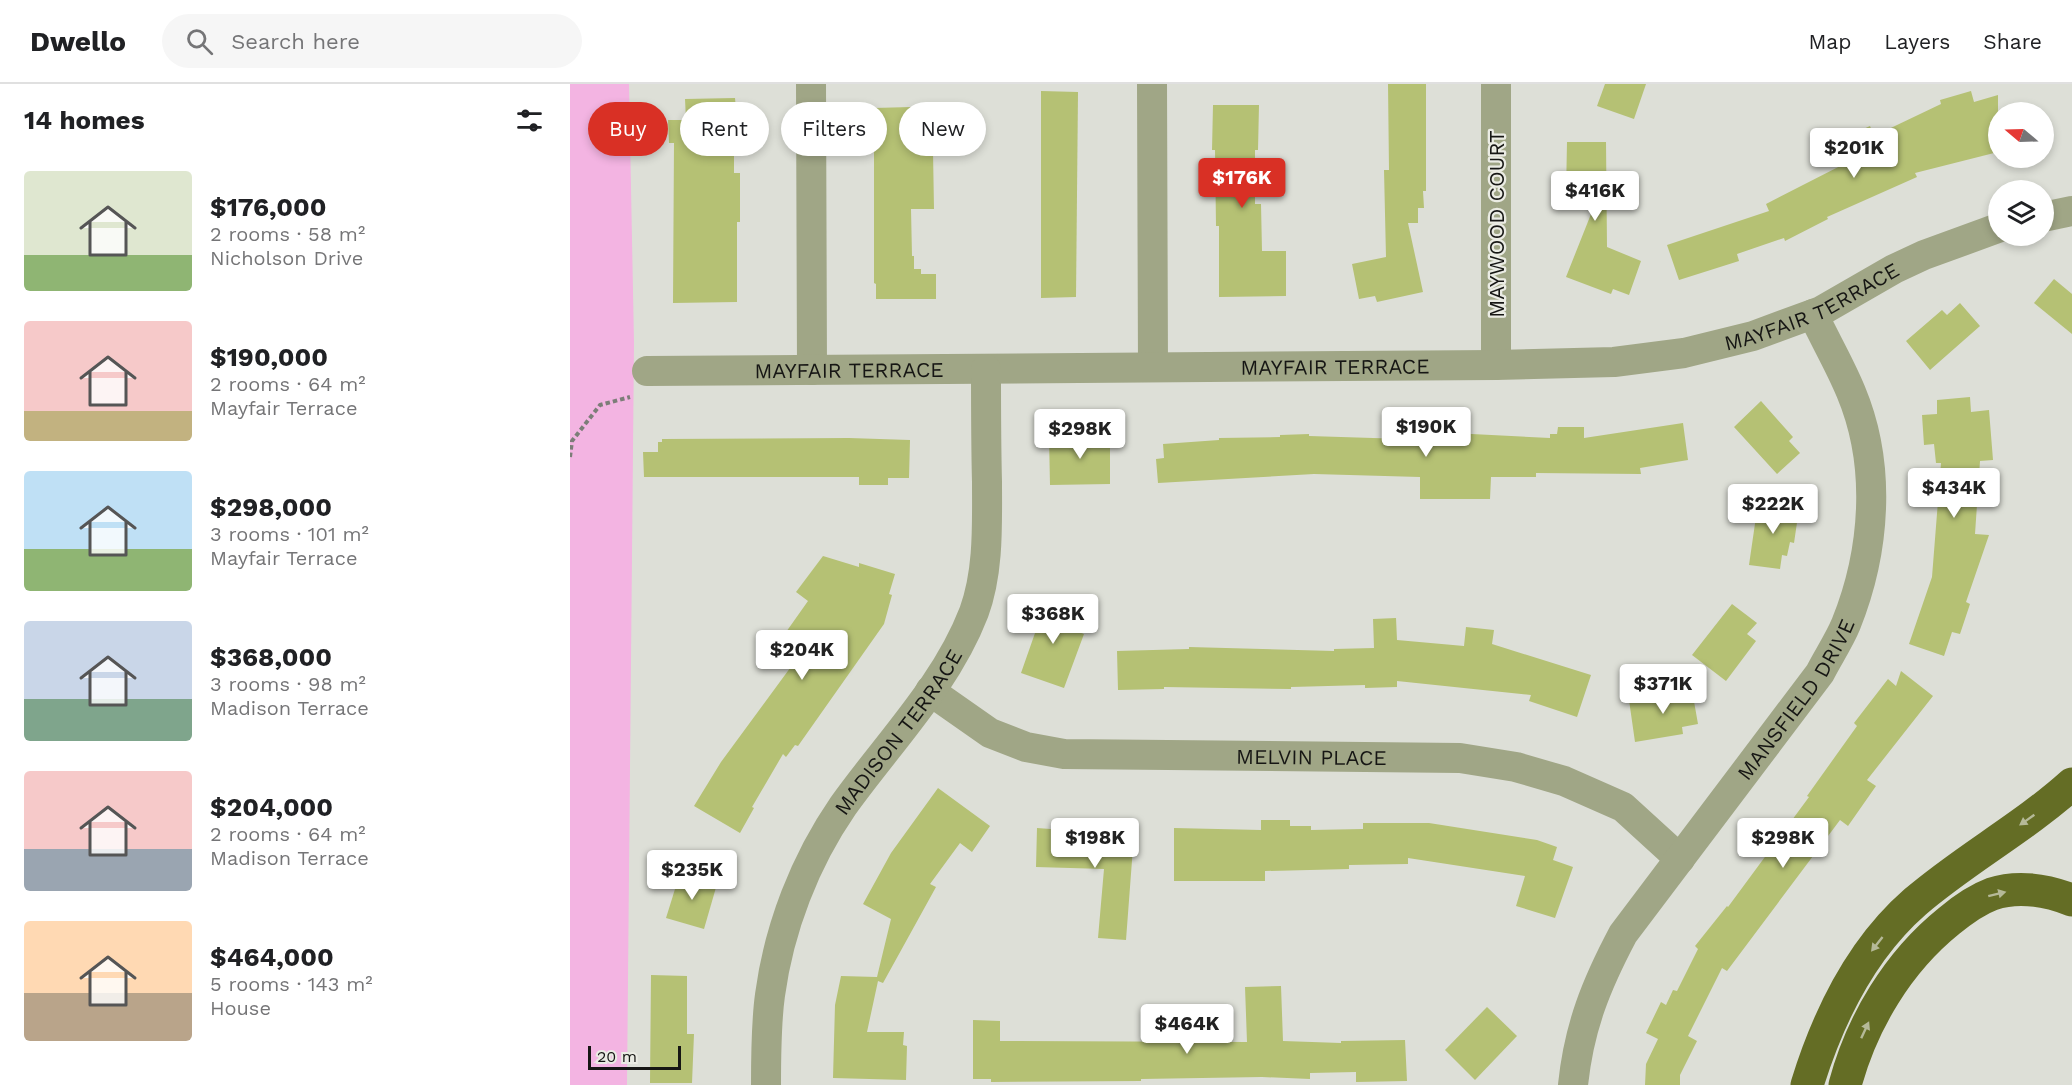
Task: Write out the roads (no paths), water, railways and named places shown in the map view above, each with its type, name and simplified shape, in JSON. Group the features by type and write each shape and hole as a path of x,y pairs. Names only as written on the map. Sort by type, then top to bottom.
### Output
{"highway":[{"path":"1807,1085 1818,1048 1838,1005 1861,965 1887,931 1914,903 2048,805 2072,784"},
{"path":"1845,1085 1852,1061 1869,1022 1890,985 1914,954 1938,930 1963,910 1991,894 2021,889 2040,890 2072,900"}],"street":[{"path":"811,84 812,370"},
{"path":"1152,84 1153,367"},
{"name":"MAYWOOD COURT","path":"1496,84 1496,365"},
{"path":"2054,215 2072,211"},
{"name":"MAYFAIR TERRACE","path":"640,384 812,370 1496,365 1614,362 1684,353 1753,336 1813,314 1924,255 1988,232"},
{"name":"MANSFIELD DRIVE","path":"1573,1085 1586,1014 1601,976 1623,934 1820,673 1845,626 1863,576 1870,534 1872,491 1867,444 1852,393 1813,314"},
{"name":"MADISON TERRACE","path":"766,1085 770,995 779,947 793,902 814,853 843,807 930,691 956,652 975,610 984,570 987,526 986,369"},
{"name":"MELVIN PLACE","path":"930,691 990,732 1026,747 1064,754 1460,758 1516,767 1564,781 1623,807 1680,858"}]}
